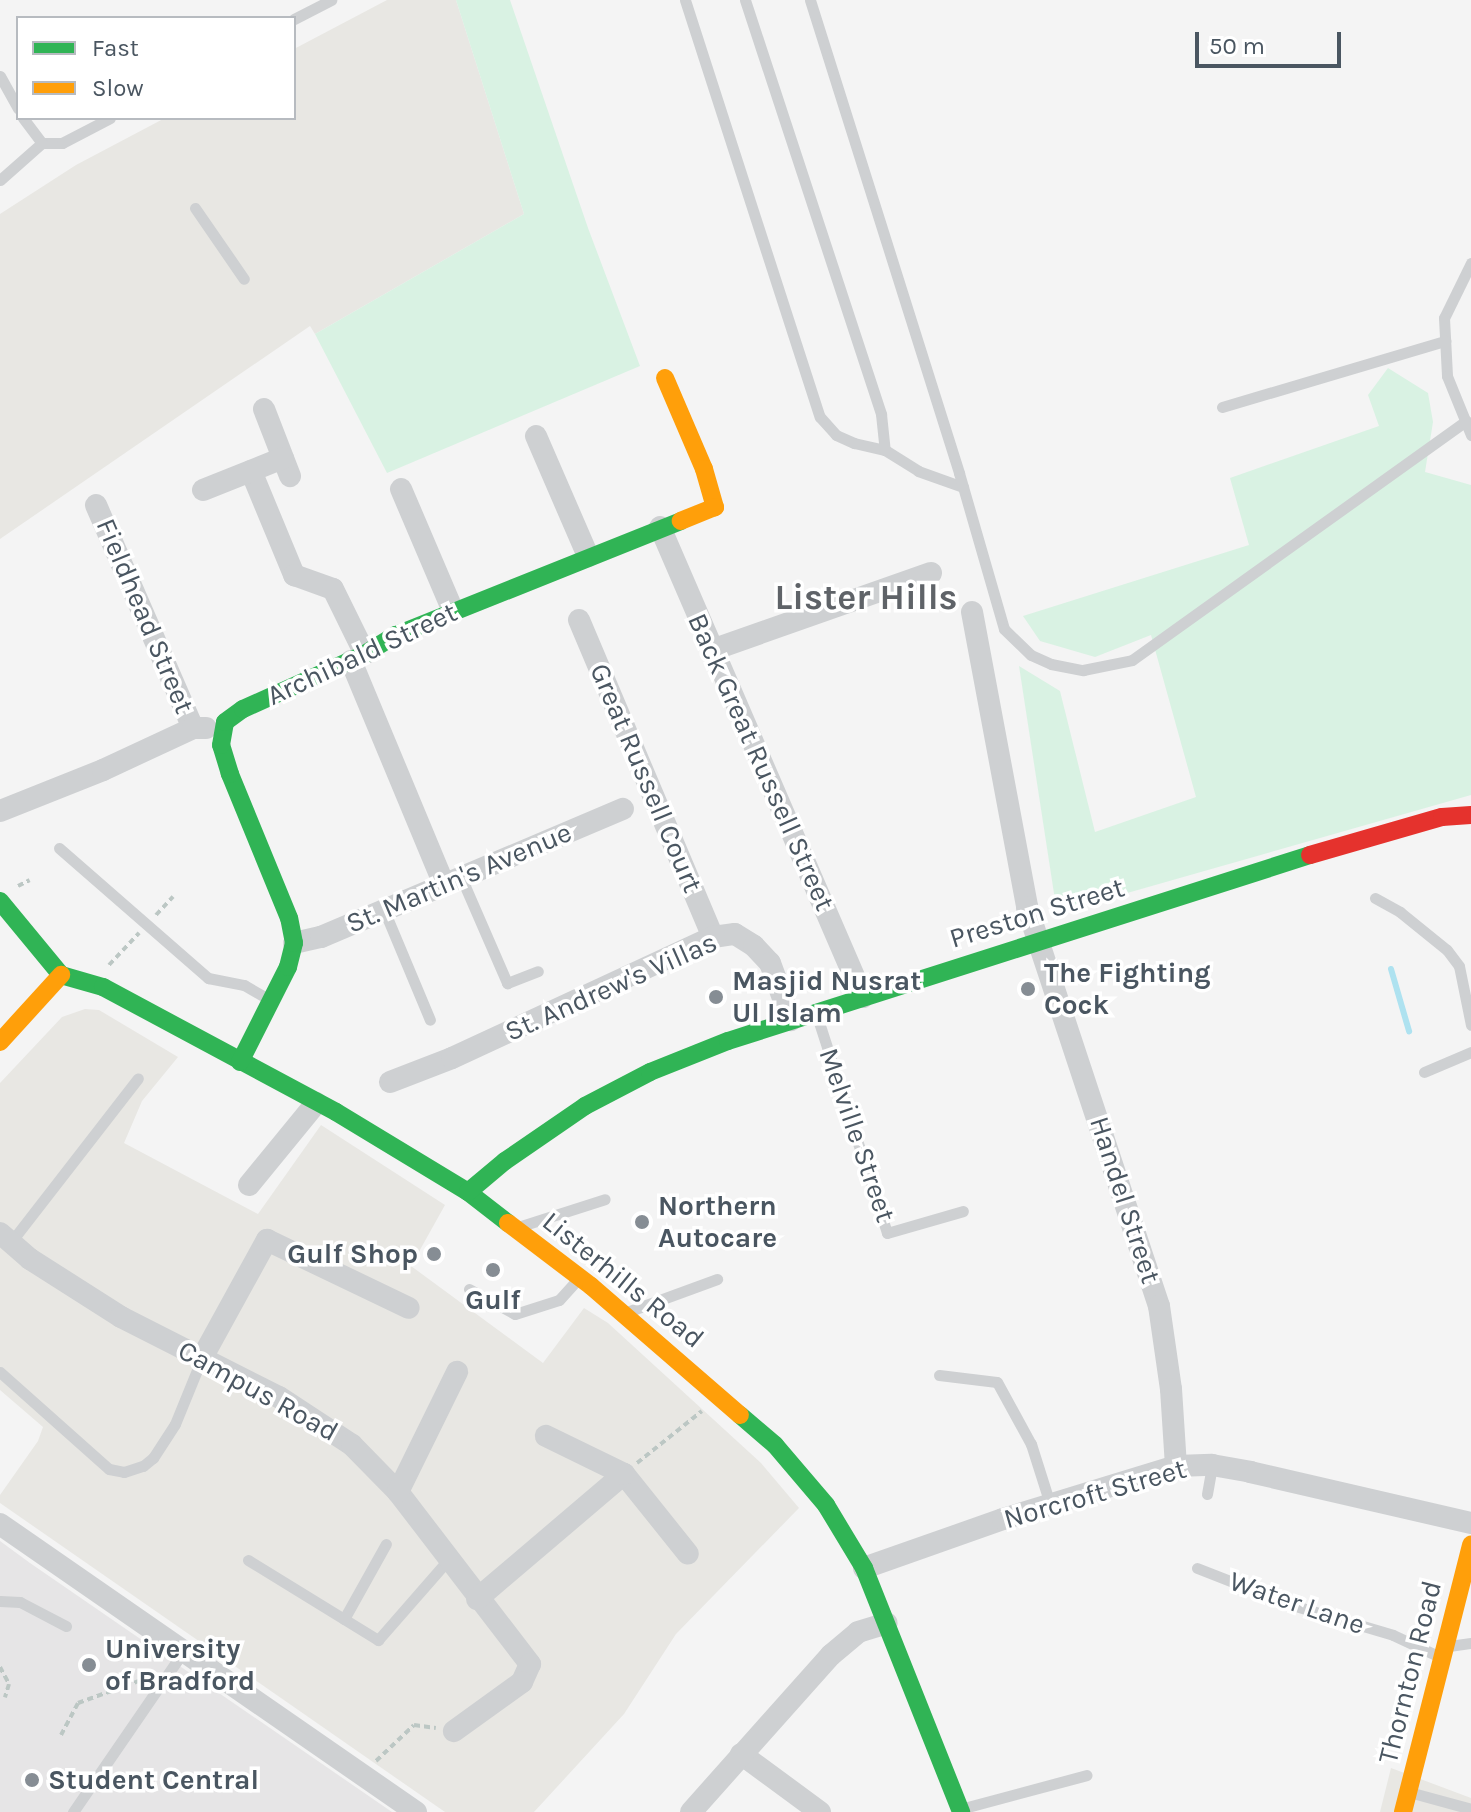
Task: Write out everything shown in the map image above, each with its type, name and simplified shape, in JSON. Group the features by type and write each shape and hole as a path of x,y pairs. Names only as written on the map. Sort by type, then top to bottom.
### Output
{"street":[{"name":"Archibald Street","path":"221,731 225,722 243,709 358,658 396,635 715,507 711,488 665,378"},
{"path":"203,490 251,471 287,467 264,409"},
{"path":"536,436 588,556"},
{"path":"251,471 294,575 333,589 358,658 452,880"},
{"path":"401,489 453,611"},
{"name":"Fieldhead Street","path":"96,505 184,701 193,728"},
{"name":"Back Great Russell Street","path":"660,527 687,593 715,649 761,767 863,997"},
{"path":"715,649 931,573"},
{"name":"Handel Street","path":"972,612 1027,907 1159,1306 1171,1389 1176,1466"},
{"name":"Great Russell Court","path":"579,620 639,802 713,937"},
{"path":"0,811 103,770 193,728 213,727 221,731"},
{"name":"Fieldhead Street","path":"221,731 221,745 230,774 289,918 294,943"},
{"name":"St. Martin's Avenue","path":"294,943 321,937 639,802"},
{"name":"Preston Street","path":"468,1192 505,1161 585,1106 650,1072 791,1020 1340,845 1442,817 1471,815"},
{"path":"0,901 61,975 0,1042"},
{"name":"St. Andrew's Villas","path":"390,1082 452,1058 713,937 735,934 762,954 770,963 791,1020"},
{"path":"240,1062 288,967 294,943"},
{"name":"Listerhills Road","path":"61,975 98,985 316,1103 468,1192 580,1277 775,1445 826,1505 864,1568 960,1811"},
{"path":"249,1185 316,1103"},
{"name":"Campus Road","path":"5,1238 121,1317 279,1397 352,1445 398,1492 477,1599 530,1664 522,1682 454,1731"},
{"path":"202,1358 267,1240 409,1308"},
{"path":"398,1492 457,1372"},
{"path":"546,1436 624,1474 688,1554"},
{"name":"Norcroft Street","path":"864,1568 1050,1504 1176,1466 1212,1465 1471,1523"},
{"path":"477,1599 624,1474"},
{"path":"0,1524 178,1660 416,1812"},
{"name":"Thornton Road","path":"1403,1812 1471,1545"},
{"path":"691,1812 831,1655 858,1632 887,1623"},
{"path":"741,1754 820,1812"}],"lane":[{"path":"296,18 331,0"},
{"path":"685,0 820,417 836,435 885,450 918,471 963,487"},
{"path":"745,0 881,414 885,450"},
{"path":"810,0 963,487 1004,629 1031,655 1051,664 1083,670 1132,660 1469,422"},
{"path":"0,76 16,104"},
{"path":"25,120 42,143"},
{"path":"0,180 42,143 62,143 106,120"},
{"path":"195,208 244,279"},
{"path":"1471,263 1444,318 1447,376 1469,422 1471,435"},
{"path":"1222,407 1445,341"},
{"path":"59,848 149,923 208,978 244,985 271,1001"},
{"path":"452,880 507,983 538,971"},
{"path":"1375,898 1400,912 1447,950 1459,966 1471,1025"},
{"path":"384,910 430,1020"},
{"name":"Melville Street","path":"816,1013 887,1233 963,1211"},
{"path":"1424,1072 1471,1052"},
{"path":"5,1238 138,1078"},
{"path":"514,1228 605,1199"},
{"path":"469,1289 515,1314 559,1300 580,1277"},
{"path":"623,1314 717,1279"},
{"path":"0,1372 109,1469 124,1472 143,1466 153,1458 175,1424 202,1358"},
{"path":"939,1375 997,1382 1031,1444 1050,1504"},
{"path":"1207,1494 1212,1465"},
{"path":"344,1619 386,1544"},
{"path":"248,1560 378,1640 448,1560"},
{"name":"Water Lane","path":"1197,1568 1292,1605 1443,1652"},
{"path":"0,1601 20,1602 66,1626"},
{"path":"1443,1652 1471,1643"},
{"path":"73,1812 178,1660"},
{"path":"960,1811 1087,1775"},
{"path":"1408,1792 1471,1809"}],"path":[{"path":"98,985 108,965 173,897"},
{"path":"624,1474 718,1395"},
{"path":"61,1735 78,1703 178,1660"},
{"path":"0,1667 9,1684 5,1697"},
{"path":"370,1767 414,1725"}],"shaded area":[{"path":"387,0 456,0 524,214 315,334 310,326 0,539 0,214 76,165 161,120 296,120 296,48"},
{"path":"85,1009 99,1010 178,1057 142,1101 124,1143 258,1214 321,1125 445,1205 411,1266 543,1363 584,1308 608,1323 761,1463 799,1508 676,1634 624,1714 534,1812 445,1812 0,1503 0,1495 38,1441 43,1427 0,1390 0,1083 62,1017"},
{"name":"University of Bradford","path":"0,1541 30,1563 392,1812 0,1812"},
{"path":"1391,1768 1471,1798 1471,1812 1380,1812"}],"green space":[{"path":"456,0 510,0 588,228 640,366 387,473 315,334 524,214"},
{"path":"1388,368 1428,393 1433,422 1425,472 1471,485 1471,795 1057,913 1019,666 1060,691 1095,832 1196,797 1151,635 1095,657 1040,641 1023,616 1249,545 1230,478 1379,426 1368,395"}],"waterway":[{"path":"1391,969 1409,1031"}],"traffic: fast":[{"path":"240,1062 288,967 294,943 289,918 230,774 221,745 225,722 243,709 365,654 396,635 681,521"},
{"path":"468,1192 505,1161 585,1106 650,1072 728,1041 1310,855"},
{"path":"0,901 61,975"},
{"path":"61,975 103,987 336,1112 468,1192 508,1223"},
{"path":"740,1415 775,1445 826,1505 864,1568 961,1812"}],"traffic: slow":[{"path":"665,378 704,469 715,507 681,521"},
{"path":"0,1042 61,975"},
{"path":"508,1223 591,1286 740,1415"},
{"path":"1403,1812 1471,1545"}],"traffic: jam":[{"path":"1310,855 1442,817 1471,815"}],"place":[{"name":"The Fighting Cock","path":"1028,989"},
{"name":"Masjid Nusrat Ul Islam","path":"716,997"},
{"name":"Northern Autocare","path":"642,1222"},
{"name":"Gulf Shop","path":"434,1254"},
{"name":"Gulf","path":"493,1270"},
{"name":"University of Bradford","path":"89,1665"},
{"name":"Student Central","path":"32,1780"}],"district":[{"name":"Lister Hills","path":"866,598"}]}
